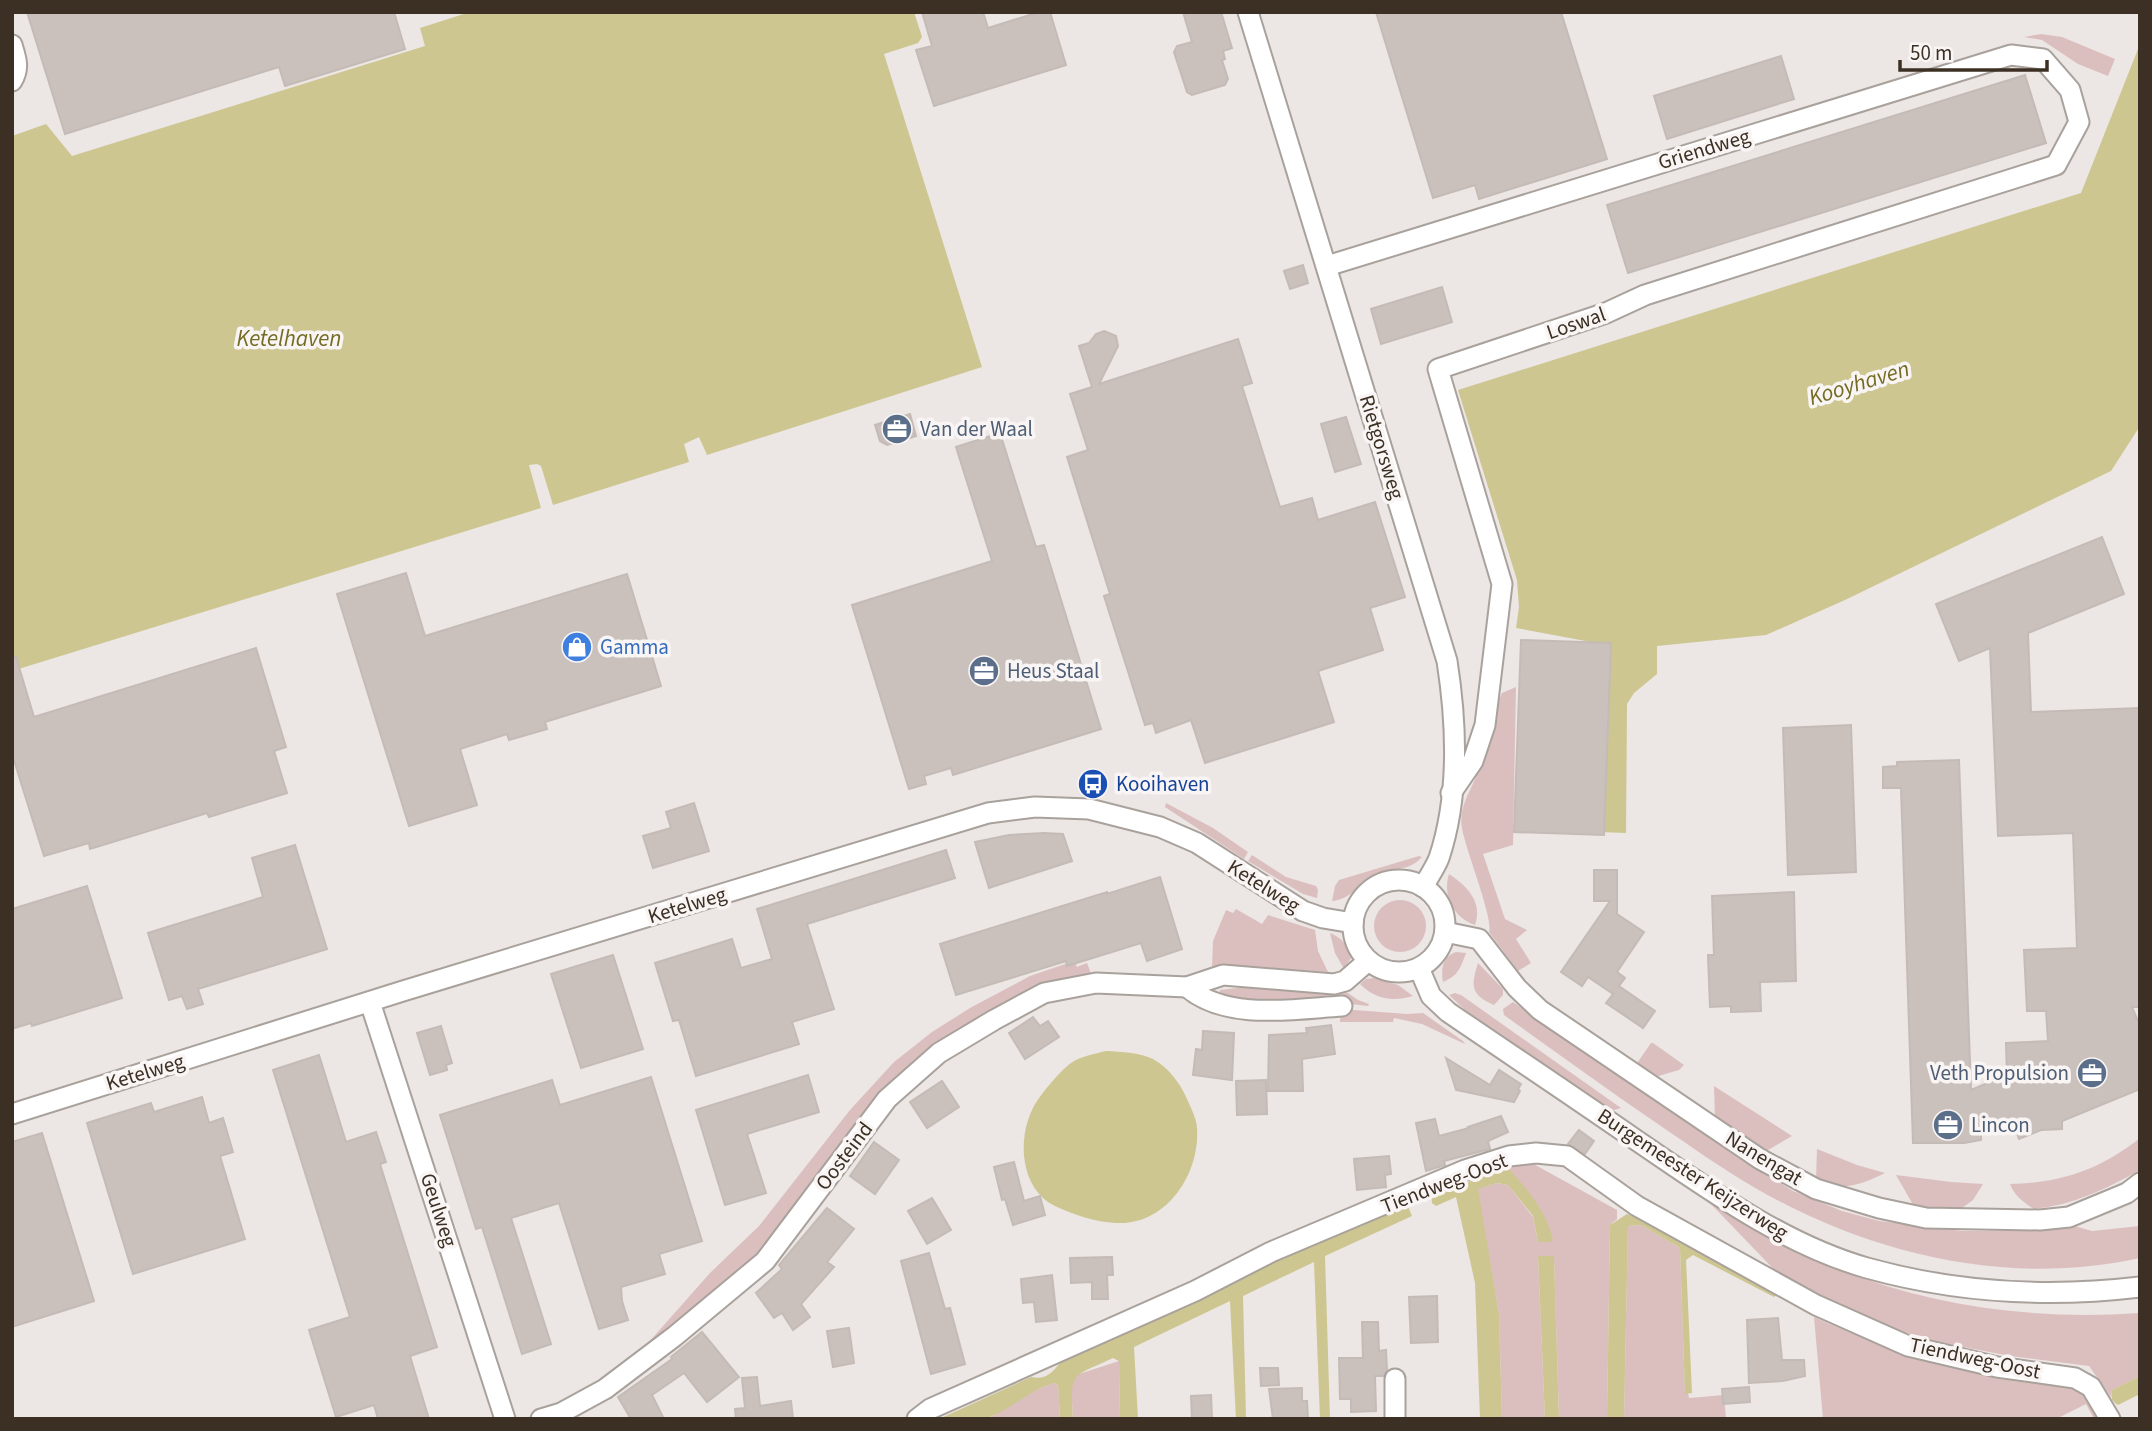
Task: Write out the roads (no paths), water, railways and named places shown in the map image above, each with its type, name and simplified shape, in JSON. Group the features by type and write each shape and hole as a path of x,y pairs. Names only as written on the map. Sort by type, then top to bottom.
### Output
{"street":[{"name":"Rietgorsweg","path":"1248,12 1447,661 1455,728 1451,793 1438,859 1423,887"},
{"path":"12,45 17,61 16,74 12,80"},
{"name":"Griendweg","path":"1326,265 2011,55 2043,59 2070,90"},
{"name":"Loswal","path":"1451,793 1473,761 1485,725 1502,584 1438,369 1606,313 1645,295 2056,165 2080,122 2070,90"},
{"name":"Ketelweg","path":"12,1114 988,813 1035,807 1089,809 1160,827 1196,843 1303,911 1323,918 1353,923"},
{"path":"1391,880 1404,880 1423,887 1441,906 1445,932 1437,954 1419,968 1393,972 1368,961 1356,944 1353,923 1355,910 1362,898 1378,885 1391,880"},
{"name":"Nanengat","path":"1445,932 1479,940 1517,988 1540,1010 1760,1159 1816,1189 1879,1208 1926,1218 2040,1220 2069,1217 2127,1193 2140,1183"},
{"name":"Oosteind","path":"541,1419 561,1413 605,1389 675,1336 765,1261 887,1099 939,1053 1044,993 1096,983 1187,987 1223,975 1334,984 1345,981 1368,961"},
{"name":"Burgemeester Keijzerweg","path":"1419,968 1431,996 1448,1012 1691,1178 1781,1233 1812,1247 1865,1267 1946,1286 2021,1293 2094,1292 2140,1287"},
{"name":"Oosteind","path":"1187,987 1199,997 1219,1006 1275,1010 1342,1006"},
{"name":"Geulweg","path":"370,1002 505,1419"},
{"name":"Tiendweg-Oost","path":"917,1419 930,1409 1195,1291 1271,1252 1465,1170 1509,1156 1536,1153 1567,1156 1637,1206 1816,1305 1908,1346 1997,1367 2075,1378 2091,1387 2110,1419"},
{"path":"1395,1378 1395,1419"}],"water":[{"name":"Ketelhaven","path":"470,12 914,12 922,37 918,43 884,54 982,367 707,455 699,437 684,444 689,462 553,505 541,466 529,465 541,508 12,671 12,136 46,124 72,156 425,46 420,28"},
{"name":"Kooyhaven","path":"2140,44 2140,426 2111,471 1845,600 1766,635 1657,646 1657,674 1634,693 1627,704 1626,833 1600,832 1607,645 1516,628 1519,607 1517,580 1458,390 2081,193"},
{"path":"1106,1051 1142,1055 1164,1067 1181,1087 1197,1125 1193,1163 1186,1179 1164,1206 1150,1216 1134,1222 1100,1221 1055,1206 1035,1188 1028,1176 1025,1162 1028,1120 1040,1097 1071,1063"},
{"path":"1509,1169 1536,1202 1553,1240 1538,1242 1533,1216 1508,1185 1497,1183 1478,1189 1499,1314 1502,1419 1480,1419 1475,1283 1456,1197 1436,1206 1432,1203 1431,1194 1451,1185 1464,1185 1477,1176"},
{"path":"1406,1202 1412,1216 1325,1256 1330,1419 1320,1419 1314,1262 1243,1296 1246,1419 1236,1419 1230,1301 1134,1347 1138,1419 1120,1419 1119,1361 1113,1358 1076,1378 1072,1392 1073,1419 1060,1419 1058,1385 1054,1383 984,1419 939,1419 1031,1377 1040,1378 1047,1375 1060,1363 1176,1308 1191,1305 1222,1284 1362,1226"},
{"path":"1627,1214 1641,1219 1776,1295 1774,1297 1693,1255 1686,1260 1692,1393 1685,1394 1680,1248 1641,1225 1628,1226 1624,1419 1607,1419 1610,1225"},
{"path":"1538,1256 1554,1256 1559,1419 1545,1419"},
{"path":"2140,1376 2140,1394 2118,1405 2114,1402 2112,1390"}],"place":[{"name":"Van der Waal","path":"897,429"},
{"name":"Gamma","path":"577,647"},
{"name":"Heus Staal","path":"984,671"},
{"name":"Kooihaven","path":"1093,784"},
{"name":"Veth Propulsion","path":"2092,1073"},
{"name":"Lincon","path":"1948,1125"}]}
